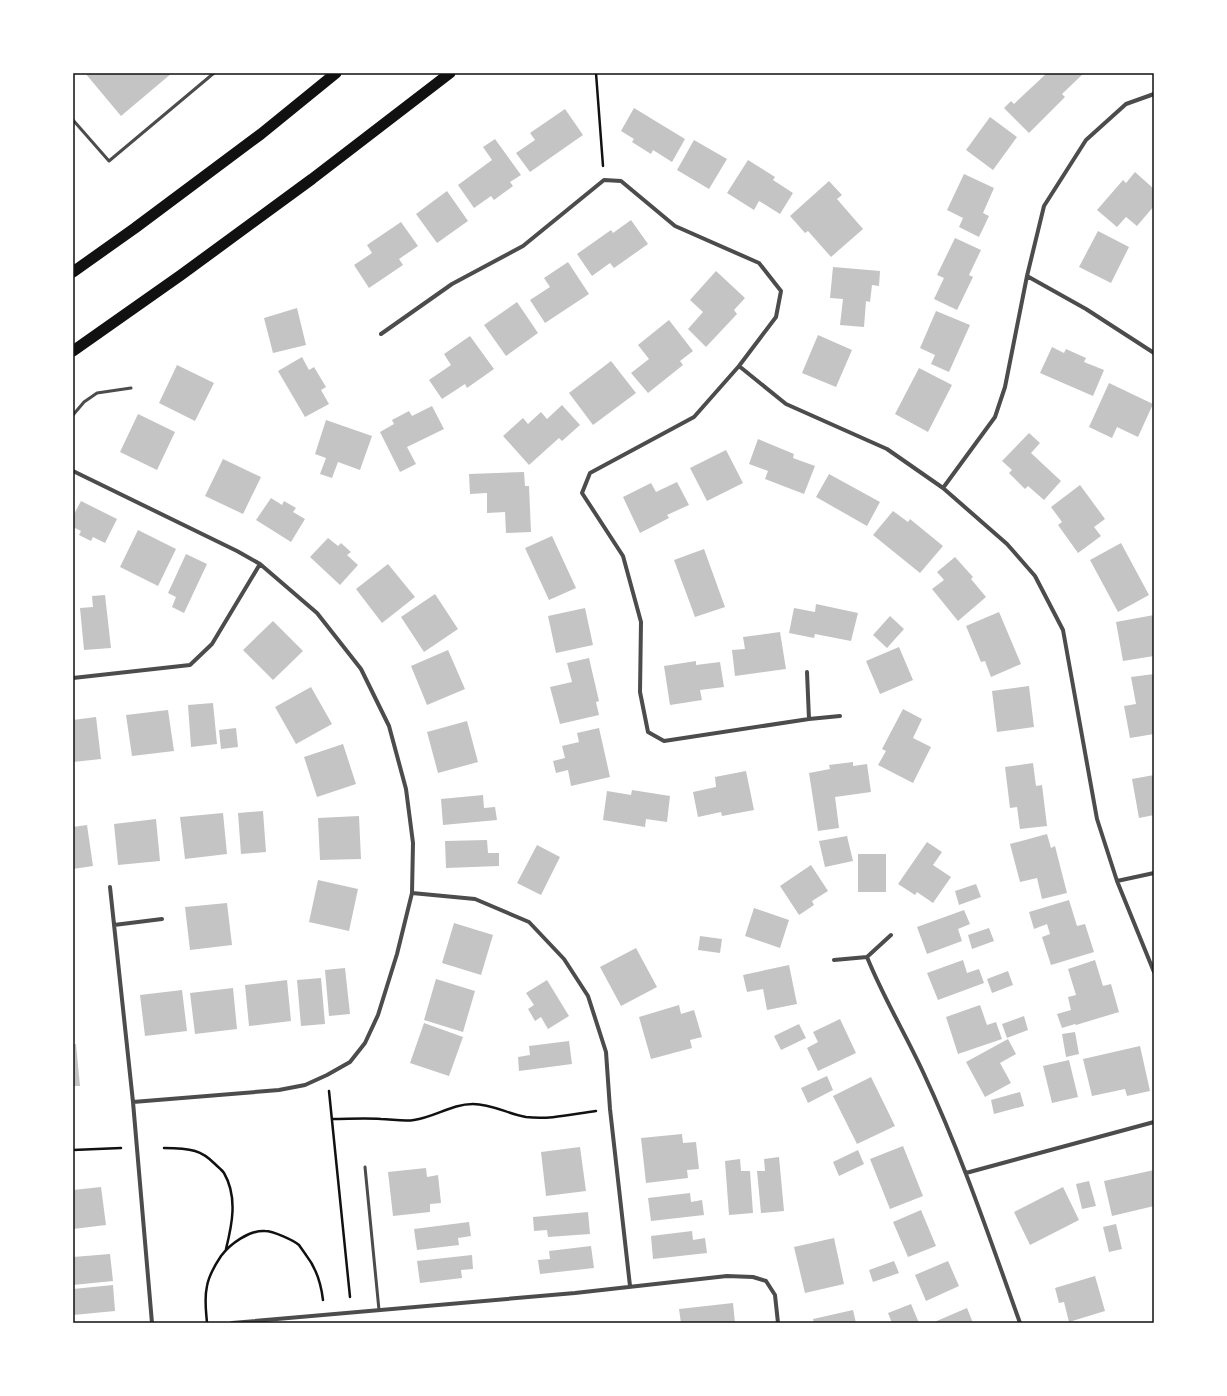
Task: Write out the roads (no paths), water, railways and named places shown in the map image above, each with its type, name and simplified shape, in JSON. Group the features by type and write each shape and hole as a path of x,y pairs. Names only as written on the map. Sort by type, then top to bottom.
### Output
{"highway":[{"path":"73,272 136,228 261,134 336,73"},
{"path":"73,351 306,184 450,73"}],"street":[{"path":"943,488 994,417 1005,387 1027,276 1044,206 1086,140 1126,104 1154,94"},
{"path":"380,334 452,284 524,246 604,180 621,181 675,226 759,262 781,291 776,317 740,366 694,417 590,473 582,493 623,556 641,622 640,692 648,732 664,741 809,719 840,716"},
{"path":"1027,276 1086,309 1154,353"},
{"path":"740,366 786,404 887,449 943,488 1008,544 1035,576 1063,630 1097,819 1117,881 1154,972"},
{"path":"73,471 260,564 317,613 361,669 389,726 406,790 413,844 412,893 397,954 378,1015 365,1043 350,1062 305,1085 279,1090 133,1102"},
{"path":"73,678 190,665 212,644 260,564"},
{"path":"807,672 809,719"},
{"path":"1117,881 1154,873"},
{"path":"110,887 133,1102 152,1323"},
{"path":"412,893 475,899 529,922 559,954 588,996 606,1052 610,1109 630,1286"},
{"path":"114,925 162,919"},
{"path":"834,960 867,957 891,935"},
{"path":"867,957 877,983 923,1072 966,1173 1020,1323"},
{"path":"966,1173 1154,1122"},
{"path":"232,1323 576,1293 727,1276 753,1277 766,1281 775,1295 778,1323"}],"lane":[{"path":"73,120 109,161 214,73"},
{"path":"73,415 84,402 97,393 131,388"},
{"path":"365,1167 379,1310"}]}
